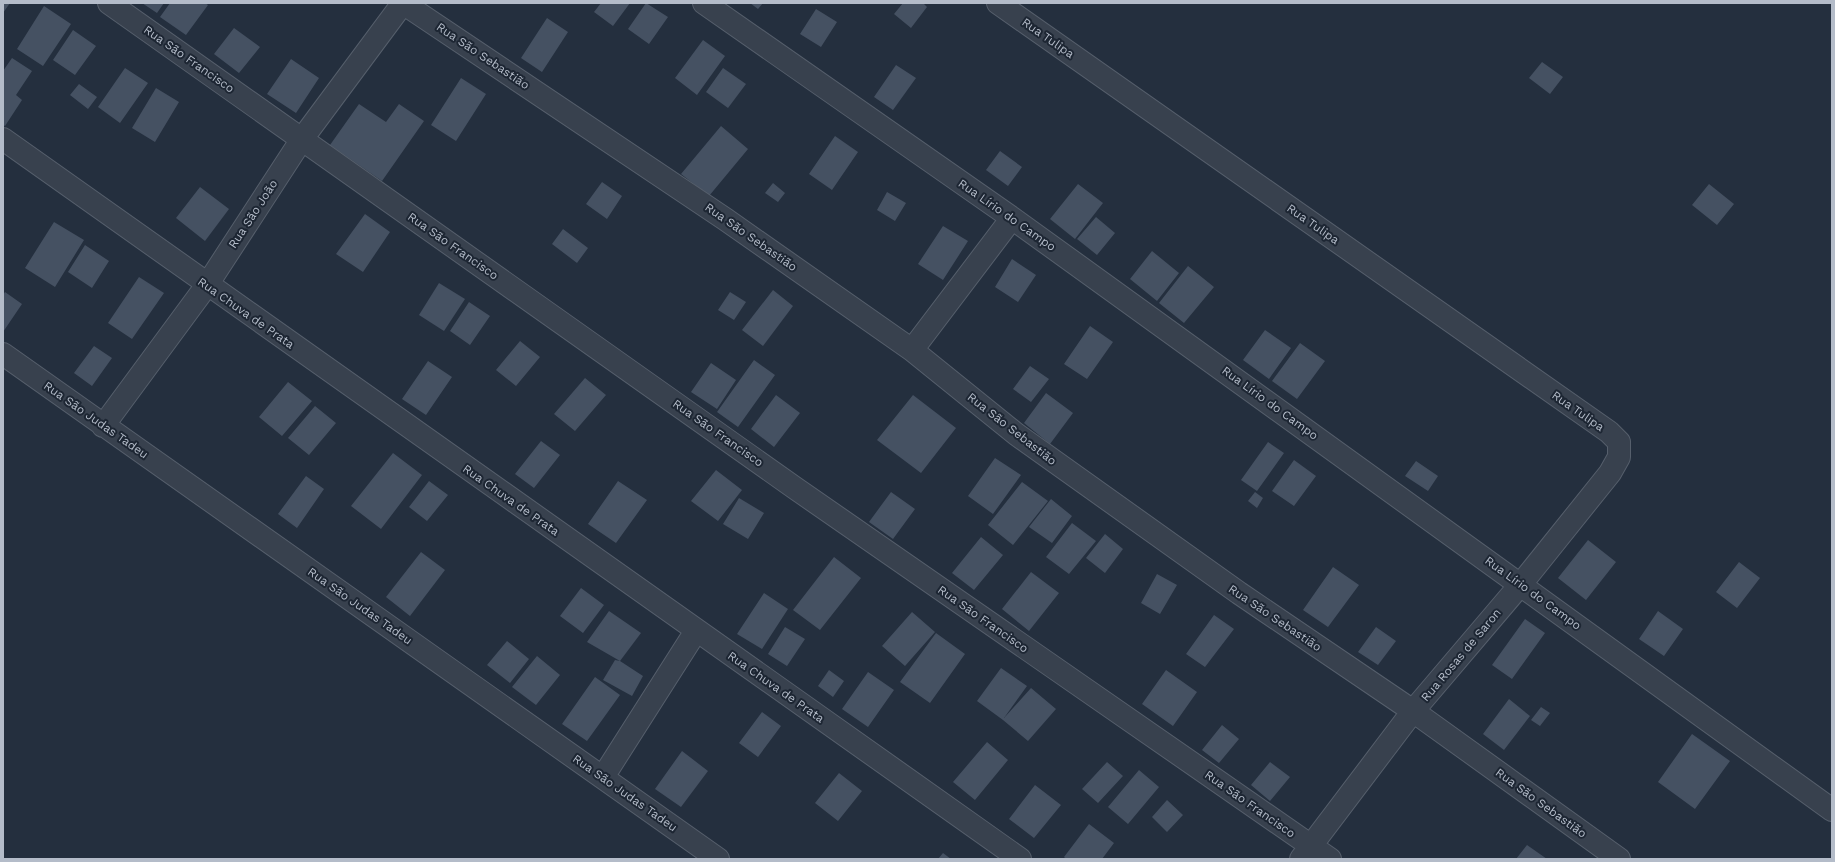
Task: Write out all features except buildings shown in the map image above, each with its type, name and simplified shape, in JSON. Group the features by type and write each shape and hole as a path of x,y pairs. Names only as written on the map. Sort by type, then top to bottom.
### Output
{"street":[{"name":"Rua São Francisco","path":"109,3 795,488 1305,852 1330,859"},
{"name":"Rua São João","path":"104,426 207,285 302,139 403,3"},
{"name":"Rua São Sebastião","path":"403,3 725,219 912,350 1016,434 1239,593 1413,711 1619,859"},
{"name":"Rua Lírio do Campo","path":"704,3 1012,218 1832,810"},
{"name":"Rua Tulipa","path":"998,3 1608,432 1619,442 1620,451"},
{"name":"Rua Chuva de Prata","path":"3,139 207,285 1020,859"},
{"path":"912,350 1012,218"},
{"name":"Rua São Judas Tadeu","path":"3,354 718,859"},
{"name":"Rua Rosas de Saron","path":"1305,852 1413,711 1521,584 1610,473 1619,457 1620,451"},
{"path":"603,777 696,631"}]}
